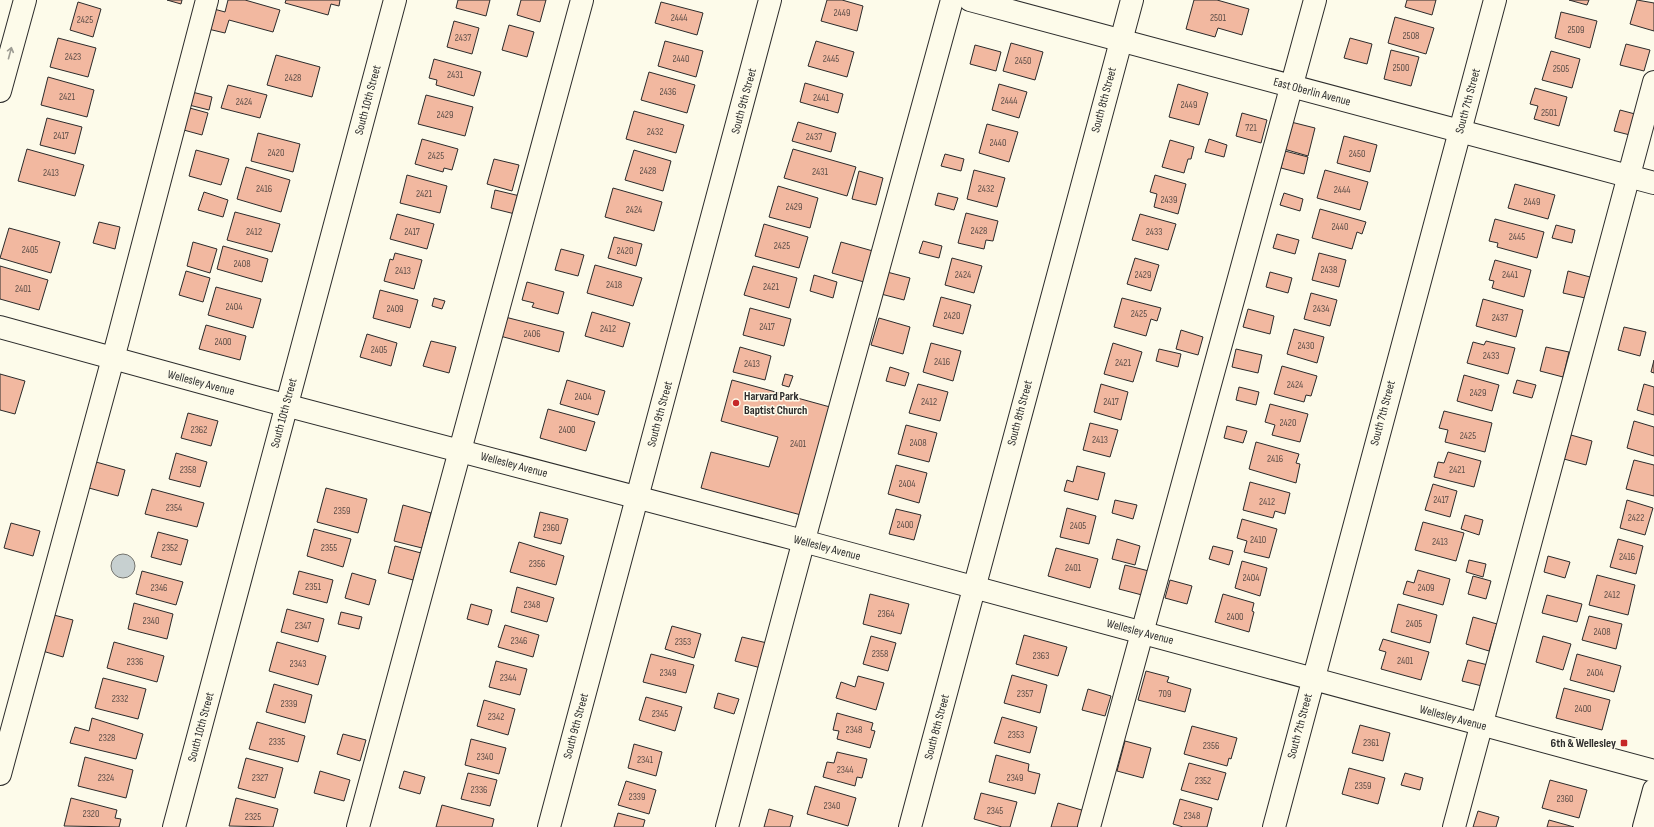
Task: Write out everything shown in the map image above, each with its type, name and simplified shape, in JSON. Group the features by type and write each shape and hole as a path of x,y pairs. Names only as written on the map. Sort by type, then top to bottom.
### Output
{"street":[{"path":"0,91 24,0"},
{"path":"0,774 207,0"},
{"name":"South 10th Street","path":"174,827 395,0"},
{"path":"358,827 582,0"},
{"name":"South 9th Street","path":"549,827 770,0"},
{"path":"727,827 803,541 952,0"},
{"name":"East Oberlin Avenue","path":"970,0 1654,183"},
{"name":"South 8th Street","path":"910,827 1132,0"},
{"path":"1089,827 1315,0"},
{"name":"South 7th Street","path":"1274,827 1312,680 1495,0"},
{"path":"1454,827 1480,725 1654,82"},
{"name":"Wellesley Avenue","path":"0,328 112,359 803,541 1312,680 1654,771"},
{"path":"1644,827 1654,793"}],"shaded area":[{"path":"123,554 131,558 135,566 131,574 123,578 115,574 111,566 115,558"}],"building":[{"path":"167,0 182,0 181,4"},
{"path":"228,0 245,0 280,10 273,32 229,20 225,33 208,29 214,9 225,12"},
{"path":"286,0 340,0 339,6 331,4 328,15 285,3"},
{"path":"458,0 490,0 486,16 456,8"},
{"path":"521,0 546,0 540,22 517,15"},
{"path":"827,0 842,0 863,6 857,31 821,21"},
{"path":"1194,0 1217,0 1249,9 1242,35 1218,28 1215,37 1186,29"},
{"path":"1407,0 1436,0 1432,15 1405,7"},
{"path":"1569,0 1589,0 1587,5"},
{"path":"1637,0 1654,3 1654,31 1630,24"},
{"path":"78,2 101,9 93,37 70,30"},
{"path":"661,2 703,13 697,35 655,23"},
{"path":"1561,12 1597,21 1590,48 1555,38"},
{"path":"1395,17 1434,28 1426,54 1388,43"},
{"path":"454,21 479,28 472,54 447,47"},
{"path":"509,25 534,32 527,57 502,50"},
{"path":"58,38 96,48 88,77 50,67"},
{"path":"1350,38 1372,44 1367,64 1344,58"},
{"path":"665,41 703,51 696,77 658,66"},
{"path":"816,41 854,52 847,77 808,66"},
{"path":"1011,43 1043,52 1035,80 1003,71"},
{"path":"1626,44 1650,50 1644,71 1620,65"},
{"path":"975,45 1001,52 996,71 970,64"},
{"path":"1391,50 1419,57 1411,86 1384,79"},
{"path":"1551,51 1580,59 1572,88 1542,80"},
{"path":"276,55 320,67 312,97 267,85"},
{"path":"434,59 481,72 474,96 436,85 437,80 429,78"},
{"path":"649,72 695,85 687,113 641,100"},
{"path":"48,77 94,90 87,117 41,105"},
{"path":"805,83 843,94 838,113 800,102"},
{"path":"999,84 1027,92 1019,118 992,110"},
{"path":"1178,84 1208,93 1199,125 1169,117"},
{"path":"228,85 267,95 260,118 221,108"},
{"path":"1535,88 1567,97 1559,126 1534,119 1538,106 1530,104"},
{"path":"192,92 212,97 209,110 189,105"},
{"path":"426,95 473,107 465,136 418,124"},
{"path":"186,107 208,113 202,135 180,129"},
{"path":"1620,110 1635,114 1630,135 1614,131"},
{"path":"634,111 684,125 676,153 626,139"},
{"path":"1242,113 1267,120 1261,143 1236,136"},
{"path":"47,118 82,127 75,154 40,145"},
{"path":"798,122 836,133 831,152 792,141"},
{"path":"1291,122 1315,128 1308,156 1284,149"},
{"path":"987,124 1018,132 1009,162 979,153"},
{"path":"258,133 300,144 293,172 251,161"},
{"path":"1344,136 1377,145 1370,172 1337,163"},
{"path":"422,139 458,149 452,170 444,168 443,172 415,164"},
{"path":"1209,139 1227,145 1224,157 1205,152"},
{"path":"1170,140 1194,147 1191,159 1188,159 1184,173 1162,167"},
{"path":"27,149 84,165 75,196 18,181"},
{"path":"793,149 856,167 847,196 784,178"},
{"path":"196,150 229,159 221,185 189,176"},
{"path":"634,150 671,161 663,191 625,180"},
{"path":"1285,151 1308,157 1304,174 1281,168"},
{"path":"945,154 964,159 961,171 941,166"},
{"path":"494,159 519,165 512,191 487,184"},
{"path":"246,167 290,180 281,212 237,199"},
{"path":"974,170 1005,178 997,207 967,199"},
{"path":"1325,170 1368,182 1360,210 1317,198"},
{"path":"859,171 883,178 876,205 852,199"},
{"path":"407,175 447,186 440,213 400,203"},
{"path":"1155,175 1186,184 1178,214 1154,207 1157,194 1150,192"},
{"path":"1515,184 1555,195 1548,219 1508,208"},
{"path":"778,186 818,198 810,228 769,217"},
{"path":"613,188 662,202 654,231 605,217"},
{"path":"495,190 520,196 515,214 491,208"},
{"path":"204,192 228,200 223,217 198,210"},
{"path":"938,193 958,198 954,210 935,205"},
{"path":"1284,193 1303,199 1300,211 1280,205"},
{"path":"1320,209 1366,222 1362,234 1357,232 1352,249 1312,238"},
{"path":"235,212 280,224 272,252 227,240"},
{"path":"966,213 998,221 993,241 986,240 984,249 958,243"},
{"path":"397,214 434,224 427,249 390,239"},
{"path":"1140,214 1176,224 1168,250 1132,240"},
{"path":"1495,219 1544,232 1537,258 1497,247 1498,243 1489,241"},
{"path":"99,222 120,227 115,249 93,243"},
{"path":"764,224 808,237 799,268 755,256"},
{"path":"1556,225 1575,230 1572,243 1552,238"},
{"path":"9,228 60,242 51,273 0,258"},
{"path":"1277,234 1299,240 1295,254 1273,248"},
{"path":"614,237 642,244 636,266 608,258"},
{"path":"923,241 942,246 939,258 919,253"},
{"path":"193,242 217,249 210,273 187,266"},
{"path":"841,242 873,251 864,282 832,273"},
{"path":"223,246 268,259 262,282 217,269"},
{"path":"561,249 584,255 578,276 555,270"},
{"path":"395,253 422,260 414,289 384,281 390,259 393,260"},
{"path":"1319,253 1346,260 1339,287 1312,280"},
{"path":"952,258 982,266 974,293 945,285"},
{"path":"1135,258 1159,265 1151,291 1127,284"},
{"path":"1495,260 1531,270 1524,297 1492,288 1494,281 1489,280"},
{"path":"595,265 642,278 633,306 587,293"},
{"path":"0,266 48,280 39,310 0,299"},
{"path":"753,266 797,278 789,308 744,295"},
{"path":"186,271 210,278 203,302 179,295"},
{"path":"1568,271 1590,277 1585,298 1563,293"},
{"path":"887,272 910,278 904,300 881,294"},
{"path":"1270,272 1292,278 1288,293 1266,287"},
{"path":"814,275 837,282 833,298 810,291"},
{"path":"527,282 564,292 558,314 532,307 534,303 522,300"},
{"path":"216,287 261,299 253,328 208,315"},
{"path":"380,290 418,300 410,328 373,318"},
{"path":"1311,293 1337,300 1330,326 1304,319"},
{"path":"941,297 971,305 963,334 933,326"},
{"path":"434,298 445,301 442,309 432,306"},
{"path":"1122,298 1161,308 1157,321 1151,319 1146,336 1114,327"},
{"path":"1483,299 1523,310 1516,337 1476,326"},
{"path":"750,308 791,319 784,346 743,335"},
{"path":"1248,309 1274,316 1270,334 1243,327"},
{"path":"592,312 630,323 623,347 585,336"},
{"path":"505,317 564,332 559,352 500,336"},
{"path":"879,318 910,327 903,354 871,345"},
{"path":"206,325 246,336 240,360 199,349"},
{"path":"1624,327 1646,332 1640,356 1618,350"},
{"path":"1294,329 1324,337 1317,363 1287,354"},
{"path":"1181,330 1203,337 1198,355 1176,349"},
{"path":"367,334 397,343 391,366 360,357"},
{"path":"431,341 456,347 449,373 423,366"},
{"path":"1486,341 1515,348 1508,374 1467,363 1473,342 1484,345"},
{"path":"931,343 961,351 953,381 923,372"},
{"path":"1113,343 1142,352 1133,382 1104,374"},
{"path":"740,347 771,356 765,380 733,372"},
{"path":"1546,347 1569,352 1563,377 1540,371"},
{"path":"1159,349 1181,354 1178,367 1156,361"},
{"path":"1236,349 1262,355 1258,373 1232,367"},
{"path":"1654,360 1654,373 1651,372"},
{"path":"1282,366 1317,376 1311,396 1306,395 1304,402 1274,394"},
{"path":"890,367 909,373 905,386 886,381"},
{"path":"0,374 25,381 15,414 0,410"},
{"path":"785,374 793,376 789,387 782,385"},
{"path":"1464,375 1499,385 1492,411 1457,401"},
{"path":"567,380 605,391 598,415 560,404"},
{"path":"732,380 830,407 801,515 701,488 711,452 769,467 778,437 721,421"},
{"path":"1517,380 1536,385 1532,398 1513,393"},
{"path":"918,384 948,392 940,421 909,413"},
{"path":"1101,384 1128,392 1121,420 1094,412"},
{"path":"1644,384 1654,387 1654,415 1637,410"},
{"path":"1239,387 1259,392 1256,405 1236,400"},
{"path":"1270,404 1308,414 1300,442 1272,435 1275,425 1265,422"},
{"path":"548,409 595,422 586,451 540,438"},
{"path":"1444,411 1492,423 1485,452 1445,442 1448,430 1439,428"},
{"path":"188,413 218,421 211,446 181,438"},
{"path":"1634,421 1654,427 1654,456 1627,448"},
{"path":"1090,423 1118,430 1110,457 1083,450"},
{"path":"906,425 937,433 929,462 898,454"},
{"path":"1227,426 1247,431 1243,443 1224,438"},
{"path":"1571,435 1592,441 1586,465 1564,459"},
{"path":"1256,442 1299,454 1296,463 1300,464 1296,483 1249,469"},
{"path":"1448,452 1481,461 1474,487 1434,477 1438,462 1444,463"},
{"path":"176,453 207,462 200,487 169,479"},
{"path":"1634,460 1654,465 1654,496 1626,489"},
{"path":"96,462 125,470 118,496 89,488"},
{"path":"896,465 927,473 919,503 888,494"},
{"path":"1077,466 1105,473 1098,500 1064,491 1067,480 1073,482"},
{"path":"1250,482 1290,493 1285,514 1275,511 1273,518 1243,510"},
{"path":"1433,484 1457,491 1450,517 1425,510"},
{"path":"326,488 367,499 358,533 317,522"},
{"path":"152,489 204,503 197,527 145,514"},
{"path":"1115,500 1137,505 1133,519 1112,513"},
{"path":"1627,500 1653,508 1645,535 1620,528"},
{"path":"403,505 431,513 422,548 394,541"},
{"path":"1067,508 1096,516 1089,544 1060,537"},
{"path":"896,509 921,515 914,540 889,534"},
{"path":"540,512 568,519 561,544 534,537"},
{"path":"1465,515 1483,520 1479,535 1461,529"},
{"path":"1242,519 1277,529 1269,558 1244,552 1247,541 1237,538"},
{"path":"1423,522 1464,533 1456,561 1415,550"},
{"path":"11,523 40,531 33,556 4,548"},
{"path":"314,529 351,539 343,567 307,556"},
{"path":"158,532 188,540 181,565 151,557"},
{"path":"1117,539 1140,546 1135,565 1112,559"},
{"path":"1618,539 1643,546 1636,574 1610,567"},
{"path":"519,542 564,556 556,585 510,572"},
{"path":"395,546 421,553 413,580 388,573"},
{"path":"1213,546 1233,551 1229,565 1209,559"},
{"path":"1056,548 1098,559 1090,588 1048,576"},
{"path":"1548,556 1570,562 1565,578 1544,572"},
{"path":"1469,560 1486,564 1483,577 1466,572"},
{"path":"1242,561 1267,568 1260,596 1235,588"},
{"path":"1125,565 1149,571 1142,595 1119,589"},
{"path":"1418,570 1450,579 1443,605 1403,594 1407,581 1414,583"},
{"path":"142,571 183,582 176,605 136,594"},
{"path":"299,571 333,580 327,603 293,594"},
{"path":"352,573 376,580 369,605 345,598"},
{"path":"1597,575 1635,585 1628,615 1589,605"},
{"path":"1473,576 1491,581 1486,599 1468,594"},
{"path":"1170,580 1192,586 1187,604 1165,598"},
{"path":"517,587 554,598 547,622 511,612"},
{"path":"870,594 909,604 901,634 863,624"},
{"path":"1223,594 1254,603 1252,611 1254,612 1249,632 1215,622"},
{"path":"1547,595 1582,604 1577,622 1542,613"},
{"path":"134,603 173,614 167,639 128,629"},
{"path":"471,604 492,610 488,625 467,619"},
{"path":"1398,604 1437,615 1430,643 1391,632"},
{"path":"287,609 324,619 318,642 281,632"},
{"path":"341,612 362,617 359,629 338,624"},
{"path":"50,614 73,620 63,657 39,650"},
{"path":"1589,616 1622,624 1616,649 1582,640"},
{"path":"1473,617 1497,624 1489,651 1466,644"},
{"path":"505,625 539,635 533,657 498,647"},
{"path":"672,626 701,634 694,658 665,649"},
{"path":"1024,635 1067,647 1058,676 1016,664"},
{"path":"871,636 896,643 888,671 863,664"},
{"path":"1543,636 1571,644 1563,670 1536,662"},
{"path":"742,637 767,643 761,668 735,661"},
{"path":"1383,639 1429,652 1421,680 1381,669 1386,652 1379,650"},
{"path":"114,642 164,656 157,682 107,668"},
{"path":"277,642 326,656 318,685 269,671"},
{"path":"651,654 694,665 686,693 643,682"},
{"path":"1577,654 1621,666 1614,692 1570,680"},
{"path":"1468,660 1488,665 1482,686 1462,681"},
{"path":"496,661 527,669 520,695 489,687"},
{"path":"1146,671 1169,677 1167,682 1191,689 1185,712 1138,700"},
{"path":"1012,675 1047,685 1040,713 1004,703"},
{"path":"858,676 884,683 876,710 836,698 841,682 855,687"},
{"path":"103,678 146,689 138,719 95,708"},
{"path":"274,684 312,695 305,723 266,712"},
{"path":"1564,688 1610,700 1602,730 1556,718"},
{"path":"1088,689 1111,696 1105,716 1082,710"},
{"path":"718,693 739,699 734,714 714,708"},
{"path":"646,697 682,707 675,731 639,720"},
{"path":"484,700 515,709 508,735 477,726"},
{"path":"837,713 873,723 871,730 875,731 870,748 837,739 839,731 833,730"},
{"path":"1002,717 1037,727 1030,753 994,743"},
{"path":"92,718 143,734 136,759 70,743 75,727 89,731"},
{"path":"257,722 305,736 298,762 249,749"},
{"path":"1360,725 1390,733 1383,761 1352,753"},
{"path":"1192,726 1237,738 1231,759 1229,758 1227,766 1184,754"},
{"path":"343,734 366,740 360,761 337,754"},
{"path":"471,739 506,748 499,774 465,765"},
{"path":"1125,741 1151,748 1143,778 1117,771"},
{"path":"634,744 662,752 656,776 628,768"},
{"path":"837,752 867,759 862,778 857,777 855,786 823,777 827,762 834,763"},
{"path":"996,755 1029,764 1028,771 1040,774 1035,794 989,782"},
{"path":"85,757 133,770 126,798 78,786"},
{"path":"246,758 283,768 275,798 238,788"},
{"path":"1189,763 1226,773 1218,800 1181,790"},
{"path":"1349,768 1385,778 1378,804 1342,794"},
{"path":"320,771 350,780 344,801 314,793"},
{"path":"404,771 425,777 420,794 399,788"},
{"path":"468,773 497,780 490,806 461,799"},
{"path":"1405,773 1423,778 1420,790 1401,785"},
{"path":"1550,780 1587,790 1579,818 1542,808"},
{"path":"626,781 656,790 649,814 618,805"},
{"path":"815,786 856,798 848,826 807,814"},
{"path":"981,793 1017,802 1010,827 1002,827 974,819"},
{"path":"71,798 117,810 115,818 121,819 119,827 64,826"},
{"path":"236,798 278,809 273,827 229,826"},
{"path":"1180,799 1212,808 1207,827 1183,827 1173,824"},
{"path":"1058,803 1085,811 1080,827 1051,827"},
{"path":"442,805 494,819 492,827 436,827"},
{"path":"769,809 793,816 790,827 764,827"},
{"path":"1478,811 1499,817 1496,827 1473,827"},
{"path":"618,813 645,820 643,827 614,827"},
{"path":"1549,820 1574,827 1547,827"}],"place":[{"name":"Harvard Park Baptist Church","path":"736,403"},
{"name":"6th & Wellesley","path":"1624,743"}]}
